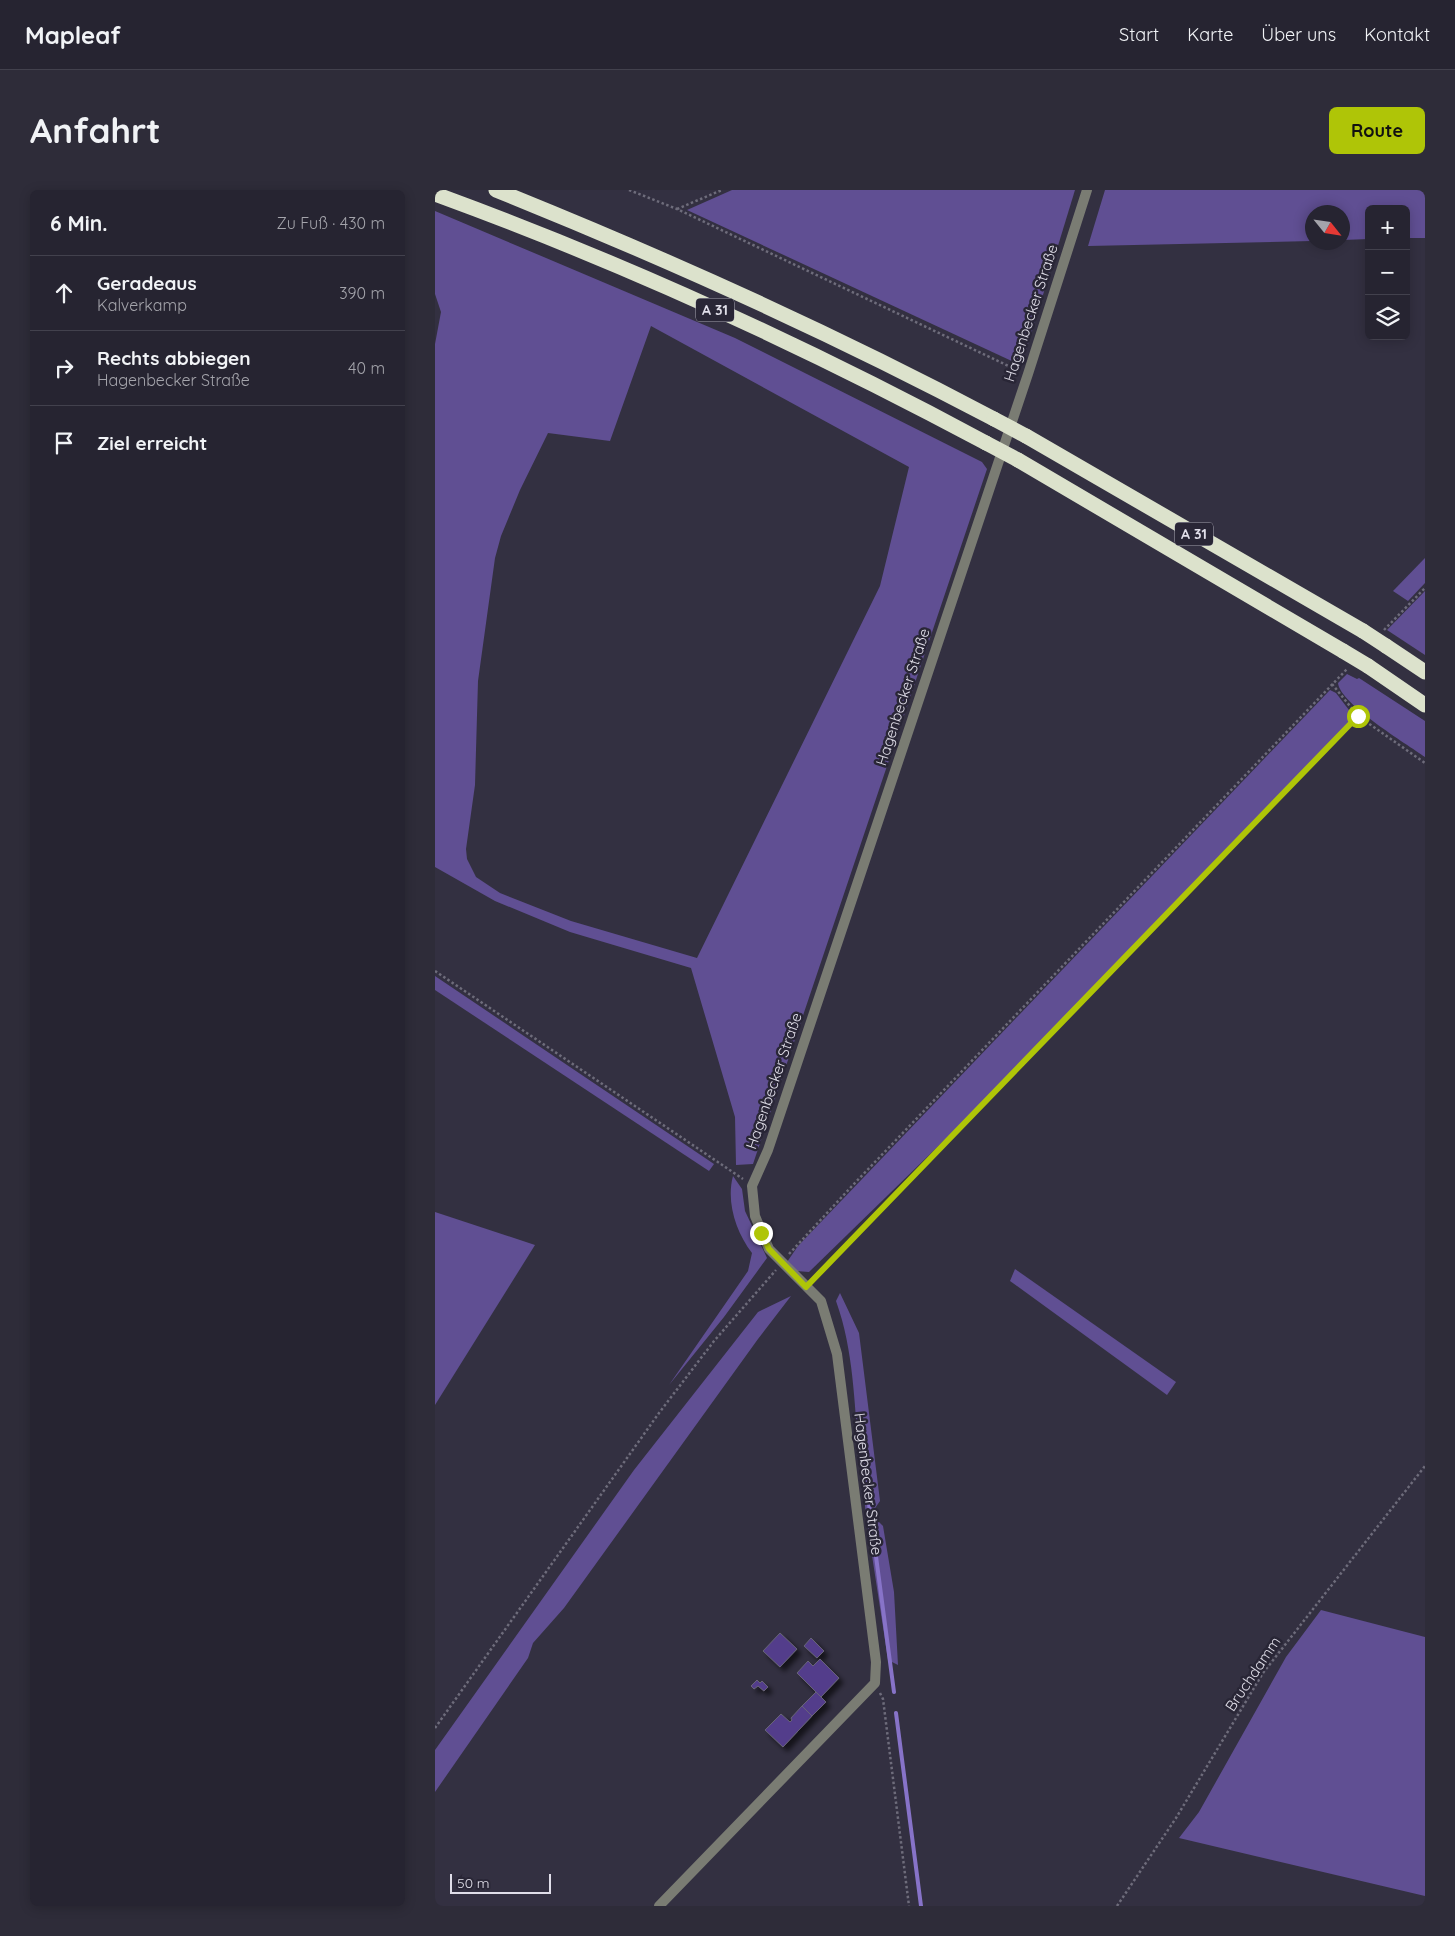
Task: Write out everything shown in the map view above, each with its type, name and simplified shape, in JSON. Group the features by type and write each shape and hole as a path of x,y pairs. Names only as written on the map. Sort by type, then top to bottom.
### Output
{"highway":[{"name":"A 31","path":"496,190 688,269 817,330 994,419 1363,631 1425,672"},
{"name":"A 31","path":"435,194 498,217 669,288 785,342 986,443 1343,651 1425,705"}],"street":[{"name":"Hagenbecker Straße","path":"875,1683 876,1662 837,1354 821,1301 769,1249 755,1216 752,1186 768,1150 1028,374 1087,190"},
{"path":"659,1906 875,1683"}],"path":[{"path":"629,190 677,209 1028,374"},
{"path":"677,209 722,190"},
{"path":"435,1728 659,1413 714,1341 782,1262 852,1186 1332,684 1358,716 1425,763"},
{"path":"806,1287 1358,716"},
{"path":"435,971 710,1155 752,1186"},
{"name":"Bruchdamm","path":"1117,1906 1176,1818 1263,1673 1425,1466"},
{"path":"875,1683 883,1699 909,1906"}],"shaded area":[{"path":"732,190 1075,190 1024,357 1016,363 687,210"},
{"path":"1105,190 1425,190 1425,238 1410,238 1410,205 1365,205 1365,239 1350,240 1350,205 1305,205 1305,241 1088,246"},
{"path":"435,211 735,338 982,462 987,469 753,1164 736,1165 735,1117 691,968 570,932 495,901 435,867 435,344 441,312 435,294","holes":["651,326 909,467 880,586 697,958 571,921 500,893 476,877 467,859 466,849 475,785 478,681 495,558 501,536 520,490 548,433 610,441"]},
{"path":"1425,558 1425,583 1408,601 1393,591"},
{"path":"1425,591 1425,655 1387,630"},
{"path":"1347,674 1357,679 1359,678 1425,721 1425,757 1375,723 1350,702 1338,683"},
{"path":"1330,690 1336,693 1352,714 1350,721 964,1121 809,1272 796,1271 787,1262 798,1246"},
{"path":"435,976 714,1164 709,1171 435,990"},
{"path":"733,1176 742,1189 745,1211 767,1258 724,1317 669,1385 748,1271 752,1253 741,1236 734,1216 731,1196"},
{"path":"435,1212 535,1245 435,1405"},
{"path":"1015,1269 1176,1382 1167,1395 1010,1281"},
{"path":"840,1293 859,1333 880,1501 871,1514 883,1526 894,1592 898,1665 888,1660 865,1507 850,1358 836,1301"},
{"path":"791,1296 564,1608 533,1643 528,1658 435,1792 435,1750 634,1470 758,1312"},
{"path":"1321,1610 1425,1637 1425,1896 1179,1838 1199,1812 1286,1657"}],"building":[{"path":"780,1633 797,1649 780,1667 763,1651"},
{"path":"811,1638 824,1651 817,1658 804,1646"},
{"path":"820,1659 839,1678 821,1697 797,1673 808,1661 813,1666"},
{"path":"757,1680 760,1683 762,1681 768,1687 764,1691 758,1686 754,1689 751,1686"},
{"path":"816,1692 826,1702 812,1716 802,1706"},
{"path":"802,1706 812,1716 783,1747 765,1730 781,1714 790,1722 791,1718"}],"waterway":[{"path":"860,1436 894,1692"},
{"path":"896,1713 921,1906"}],"route":[{"path":"761,1233 769,1249 806,1287 1096,990 1358,716"}]}
